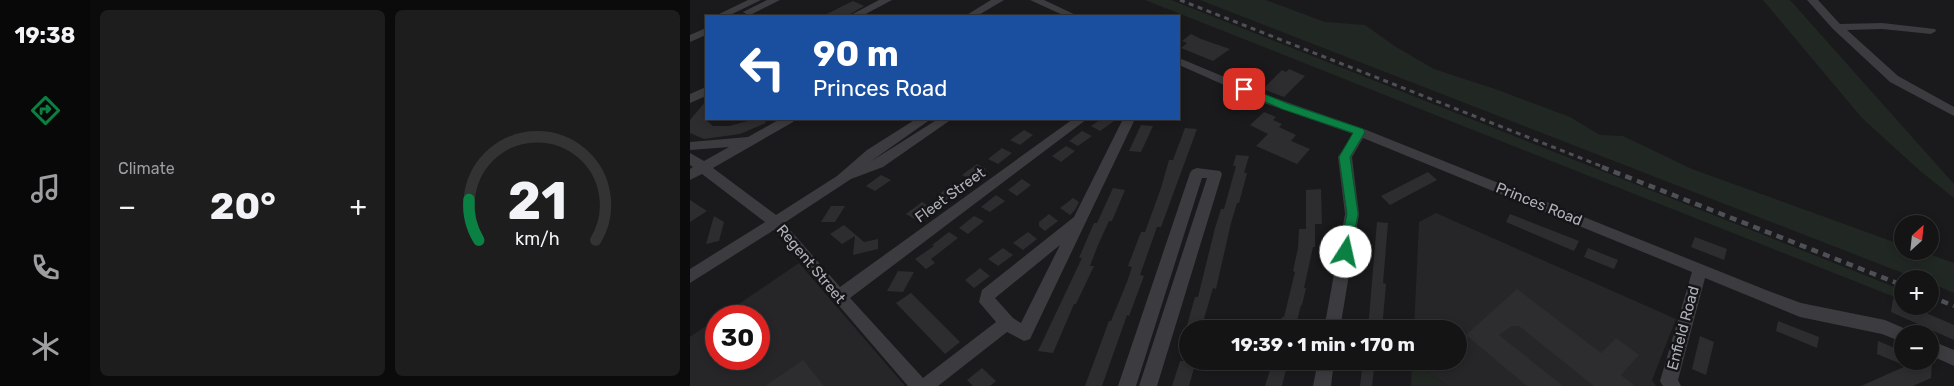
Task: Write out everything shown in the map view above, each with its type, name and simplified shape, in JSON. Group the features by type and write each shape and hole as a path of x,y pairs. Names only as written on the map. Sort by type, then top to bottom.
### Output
{"street":[{"path":"856,15 887,0"},
{"path":"972,15 999,0"},
{"path":"1035,0 1072,15"},
{"path":"1812,0 1837,27 1894,79 1954,112"},
{"path":"723,15 763,1"},
{"path":"741,15 763,1"},
{"path":"690,30 705,22"},
{"path":"1837,27 1882,26 1923,28"},
{"path":"690,39 705,32"},
{"name":"Princes Road","path":"1180,61 1271,101 1360,132 1760,295 1800,310 1885,327 1894,331"},
{"path":"690,99 705,91"},
{"path":"696,171 787,120"},
{"path":"690,277 842,178 872,152 923,120"},
{"path":"842,178 878,164 944,120"},
{"name":"Fleet Street","path":"839,297 1080,120"},
{"path":"1080,221 988,295 987,302 1007,323 1024,334 1080,221 1129,120"},
{"path":"1334,320 1352,214 1345,157 1360,132"},
{"path":"690,146 722,144 762,134"},
{"name":"Regent Street","path":"690,158 696,171 775,222 919,386"},
{"path":"1127,386 1197,173 1215,174 1148,386"},
{"name":"Enfield Road","path":"1672,386 1669,381 1700,269"},
{"path":"1164,272 1183,274"},
{"path":"925,386 1007,323"},
{"path":"1939,351 1954,358"},
{"path":"1322,386 1325,370"}],"shaded area":[{"path":"1145,0 1171,0 1894,287 1894,297"},
{"path":"1200,0 1266,0 1325,22 1365,25 1396,47 1434,69 1570,117 1600,135 1623,136 1692,169 1894,242 1894,260 1939,260 1939,258 1954,263 1954,293 1939,287 1939,270 1895,270"},
{"path":"1763,0 1790,0 1954,184 1954,198 1919,170 1862,118"},
{"path":"1436,213 1676,319 1652,380 1656,386 1448,386 1425,370 1467,370 1467,320 1414,320 1419,222"},
{"path":"799,263 905,386 690,386 690,337 705,327 705,370 770,370 770,305 737,305"},
{"path":"1412,370 1425,370 1448,386 1411,386"}],"building":[{"path":"853,1 864,6 849,15 825,15"},
{"path":"1191,34 1230,49 1213,61 1181,48 1187,43 1182,41"},
{"path":"1289,69 1305,76 1284,97 1263,89 1282,70 1286,72"},
{"path":"705,102 705,120 713,126 729,126 751,120 764,120 766,123 740,134 704,139 690,133 690,120"},
{"path":"1264,112 1276,117 1273,120 1282,124 1279,127 1296,135 1291,141 1310,149 1297,164 1256,146 1268,134 1250,125"},
{"path":"1100,120 1116,120 1100,131 1091,126"},
{"path":"1141,125 1153,126 1141,152 1129,151"},
{"path":"1185,128 1197,129 1161,227 1157,227 1140,275 1144,276 1129,316 1127,315 1102,386 1085,386 1109,321 1111,321 1127,282 1132,267 1128,266 1141,232 1145,232 1169,160 1173,160"},
{"path":"1024,130 1033,135 1020,145 1010,140"},
{"path":"1082,131 1092,136 1078,146 1069,141"},
{"path":"1066,146 1075,151 1061,162 1052,156"},
{"path":"1002,148 1012,153 998,164 988,159"},
{"path":"1236,155 1249,156 1244,173 1247,173 1239,203 1237,203 1231,223 1216,289 1213,288 1204,320 1189,320 1195,297 1198,297 1221,209 1224,209 1236,166 1233,166"},
{"path":"977,164 986,169 971,180 962,175"},
{"path":"1428,172 1437,180 1390,205 1381,196"},
{"path":"881,175 891,180 875,191 866,186"},
{"path":"1022,179 1031,185 1017,196 1008,190"},
{"path":"952,184 962,190 946,201 937,196"},
{"path":"1113,188 1125,190 1112,221 1109,221 1098,245 1090,266 1094,266 1076,304 1074,304 1053,353 1038,351 1082,258 1079,258 1094,223 1097,223"},
{"path":"1321,189 1322,224 1315,224 1315,247 1313,247 1304,288 1306,288 1297,320 1281,320 1284,317 1295,272 1293,271 1298,248 1299,229 1306,229 1306,190"},
{"path":"996,195 1005,201 990,212 981,207"},
{"path":"1073,198 1079,202 1070,215 1060,208"},
{"path":"690,200 707,211 690,222"},
{"path":"922,202 932,208 916,220 906,214"},
{"path":"831,206 845,206 835,222 821,222"},
{"path":"1049,214 1058,221 1045,231 1039,226 1039,222"},
{"path":"1510,214 1579,241 1574,251 1506,222"},
{"path":"714,216 724,222 719,241 706,244"},
{"path":"974,216 984,221 968,234 959,228"},
{"path":"1377,222 1388,223 1383,283 1386,284 1383,320 1369,320"},
{"path":"844,225 864,242 878,239 878,249 853,255 855,236 842,244 830,234"},
{"path":"949,232 958,238 931,259 935,263 926,269 915,259 934,246 932,245"},
{"path":"1028,232 1037,239 1023,250 1013,243"},
{"path":"1695,237 1727,249 1724,260 1691,247"},
{"path":"1003,248 1013,255 998,266 988,259"},
{"path":"1588,248 1618,260 1614,269 1584,257"},
{"path":"980,268 990,276 974,288 965,280"},
{"path":"898,271 914,272 903,292 887,291"},
{"path":"1517,289 1601,353 1616,338 1639,355 1621,375 1635,386 1594,386 1519,326 1512,326 1499,335 1563,386 1527,386 1467,334"},
{"path":"911,293 960,342 945,354 896,303"},
{"path":"1893,299 1894,313 1891,312"},
{"path":"1898,315 1931,315 1954,325 1954,340 1939,333 1939,325 1920,325"},
{"path":"1778,321 1819,337 1817,348 1776,331"},
{"path":"1700,336 1714,342 1706,375 1692,369"},
{"path":"1878,341 1894,348 1894,361 1877,354"},
{"path":"803,360 824,386 765,386"},
{"path":"1179,364 1179,370 1193,370 1189,386 1172,386"},
{"path":"982,368 996,381 990,386 973,386 967,380"},
{"path":"1270,370 1286,370 1282,386 1265,386"},
{"path":"1362,370 1374,370 1372,386 1360,386"},
{"path":"1897,370 1932,370 1931,378 1913,386 1861,386"}],"railway":[{"path":"1180,0 1606,168"},
{"path":"1602,167 1894,282"},
{"path":"1939,300 1954,306"}],"route":[{"path":"1244,89 1271,101 1360,132 1345,157 1348,168 1352,214 1346,252"}]}
